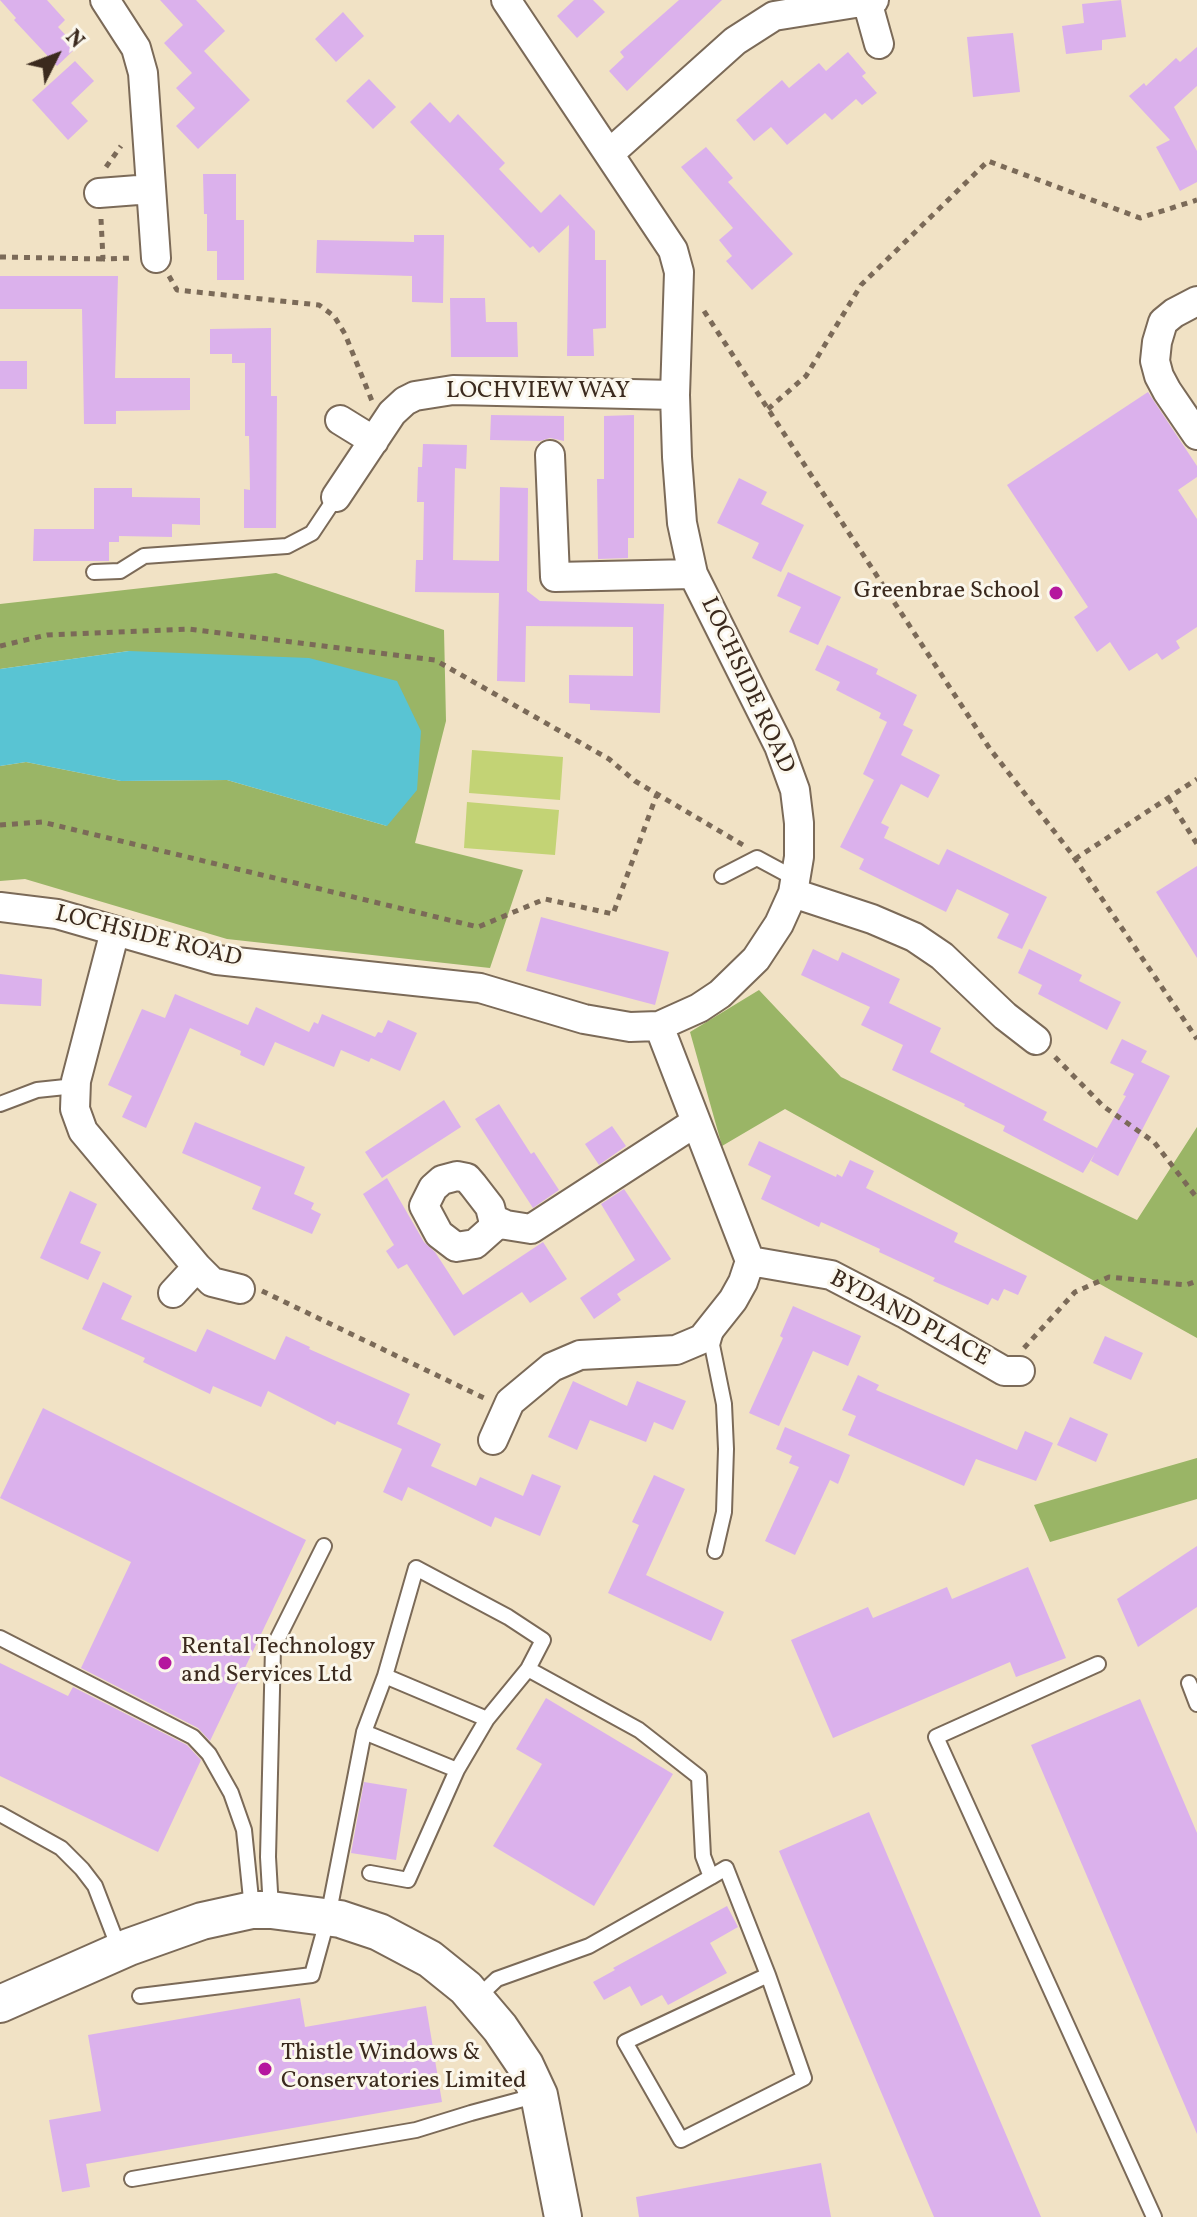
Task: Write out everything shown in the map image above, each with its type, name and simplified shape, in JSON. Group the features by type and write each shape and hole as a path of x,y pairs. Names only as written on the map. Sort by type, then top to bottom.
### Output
{"street":[{"path":"105,0 136,48 143,73 156,258"},
{"name":"LOCHSIDE ROAD","path":"0,907 57,914 217,960 480,988 584,1019 630,1027 659,1026 699,1008 738,978 756,959 779,924 794,886 799,823 795,790 779,746 693,574 682,523 675,395 679,272 673,250 506,0"},
{"path":"610,153 770,8 870,1 879,44"},
{"path":"99,193 151,189"},
{"path":"1197,301 1163,322 1155,361 1163,383 1197,435"},
{"name":"LOCHVIEW WAY","path":"336,497 381,430 405,401 415,396 453,390 675,395"},
{"path":"340,420 381,430"},
{"path":"550,455 555,577 693,574"},
{"path":"794,886 914,937 942,956 1022,1031 1036,1040"},
{"path":"115,931 75,1086 75,1109 83,1131 197,1267 212,1282 240,1289"},
{"path":"493,1440 510,1402 552,1367 580,1355 676,1350 702,1339 743,1282 750,1261 659,1026"},
{"path":"493,1219 506,1225 531,1229 696,1122"},
{"name":"BYDAND PLACE","path":"750,1261 831,1275 1004,1371 1020,1371"},
{"path":"173,1293 197,1267"},
{"path":"0,2004 120,1951 202,1921 261,1910 328,1917 379,1932 430,1959 476,1998 517,2052 539,2095 559,2215"}],"lane":[{"path":"94,572 120,571 144,556 287,546 312,533 336,497"},
{"path":"722,876 757,858 794,886"},
{"path":"0,1104 37,1090 75,1086"},
{"path":"715,1551 724,1512 726,1473 724,1404 712,1345 719,1319"},
{"path":"261,1910 268,1857 273,1648 324,1546"},
{"path":"140,1996 312,1975 328,1917 364,1732 385,1676 416,1568 508,1617 543,1640 528,1669 487,1719 457,1770 408,1880 370,1873"},
{"path":"0,1638 193,1737 209,1754 231,1793 244,1830 261,1910"},
{"path":"1098,1664 936,1737 1154,2217"},
{"path":"528,1669 639,1730 699,1777 703,1856 711,1877"},
{"path":"385,1676 487,1719"},
{"path":"1189,1683 1197,1704"},
{"path":"364,1732 457,1770"},
{"path":"0,1814 61,1848 82,1869 95,1886 120,1951"},
{"path":"476,1998 497,1979 589,1946 726,1868 768,1975 804,2078 681,2140 625,2042 768,1975"},
{"path":"132,2179 416,2130 539,2095"}],"path":[{"path":"768,409 806,376 861,285 988,161 1140,218 1197,200"},
{"path":"0,257 103,259"},
{"path":"156,258 177,290 319,305 334,316 345,334 381,430"},
{"path":"679,272 990,749 1075,859 1197,1039"},
{"path":"0,646 47,635 188,629 435,660 609,759 635,781 746,846"},
{"path":"1075,859 1197,779"},
{"path":"0,825 42,822 478,927 545,899 613,914 657,794"},
{"path":"1168,798 1197,844"},
{"path":"1036,1040 1103,1106 1154,1142 1197,1198"},
{"path":"1020,1371 1019,1353 1075,1292 1109,1277 1186,1285 1197,1281"},
{"path":"240,1289 251,1286 507,1408"}],"green space":[{"path":"276,573 444,630 446,721 415,843 523,870 490,968 227,939 25,879 0,881 0,766 26,762 121,781 227,780 387,826 129,651 0,669 0,604"},
{"path":"472,750 563,757 560,800 469,793"},
{"path":"467,802 559,810 555,855 464,848"},
{"path":"759,990 841,1077 1137,1220 1197,1127 1197,1338 785,1109 722,1146 690,1032"},
{"path":"1197,1458 1197,1499 1050,1542 1034,1505"}],"water":[{"path":"129,651 309,658 397,681 421,731 417,790 387,826 227,780 121,781 26,762 0,766 0,669"}],"building":[{"path":"0,0 47,0 65,20 58,27 77,47 57,66 14,20 16,18"},
{"path":"160,0 196,0 225,31 204,51 250,100 198,149 176,126 195,108 176,88 192,73 164,43 183,25"},
{"path":"574,0 593,0 605,12 577,38 557,16"},
{"path":"679,0 722,0 627,91 609,71 624,57 620,52"},
{"path":"1121,0 1126,37 1102,40 1102,50 1066,54 1062,26 1084,23 1082,4"},
{"path":"343,12 364,36 336,62 315,39"},
{"path":"1013,33 1020,92 973,97 967,37"},
{"path":"1197,47 1197,86 1174,107 1197,151 1197,182 1180,191 1156,147 1170,140 1129,96 1144,83 1146,86 1176,58 1180,62"},
{"path":"848,52 866,73 862,76 877,93 862,105 856,99 832,120 825,113 787,145 771,127 754,141 736,120 782,80 789,88 819,63 826,71"},
{"path":"75,61 94,81 71,103 88,121 68,140 32,100"},
{"path":"369,79 396,107 373,129 346,101"},
{"path":"430,102 450,123 458,114 505,163 499,169 541,213 560,194 595,231 595,260 606,260 606,328 593,329 594,356 567,356 569,225 539,253 533,246 530,248 410,122"},
{"path":"706,147 733,178 728,182 793,254 752,290 726,261 732,256 719,240 733,228 681,167"},
{"path":"203,174 236,174 236,220 244,220 244,280 217,280 217,251 207,251"},
{"path":"414,235 444,235 443,303 412,302 412,276 316,273 317,240 414,242"},
{"path":"0,276 118,276 115,378 190,378 190,410 116,411 116,424 84,424 82,309 0,309"},
{"path":"450,298 485,298 486,322 517,322 518,357 451,357"},
{"path":"271,328 271,396 277,396 276,528 244,528 244,489 250,490 249,436 245,436 245,363 232,363 232,354 210,354 210,329"},
{"path":"0,361 27,361 27,389 0,389"},
{"path":"1148,392 1197,466 1197,477 1178,490 1197,519 1197,627 1176,641 1180,648 1162,660 1157,653 1129,671 1110,642 1097,652 1074,617 1088,607 1007,485"},
{"path":"491,415 564,416 564,441 550,438 540,441 490,440"},
{"path":"634,415 634,538 628,538 628,558 598,559 597,479 604,479 604,416"},
{"path":"423,444 467,445 466,469 455,468 453,560 499,561 500,487 528,488 527,591 540,601 664,604 660,713 590,710 590,704 569,703 569,675 633,676 633,627 526,626 525,682 497,681 499,593 415,592 416,560 423,560 424,502 417,502 418,467 422,467"},
{"path":"739,478 767,492 761,504 804,525 781,572 752,558 759,543 717,523"},
{"path":"94,488 132,488 132,497 200,498 200,525 172,524 172,537 119,536 119,542 109,542 109,561 33,561 34,529 94,529"},
{"path":"788,572 841,597 818,645 789,632 801,607 777,596"},
{"path":"827,645 878,669 876,674 917,695 903,725 913,730 901,755 940,775 928,798 901,784 881,823 889,827 884,838 939,865 947,849 1047,897 1022,949 997,938 1009,914 957,889 946,912 859,869 864,859 840,847 874,780 863,774 887,722 879,718 881,713 836,690 840,682 815,670"},
{"path":"1197,866 1197,958 1156,892"},
{"path":"541,917 669,952 655,1005 526,971"},
{"path":"813,949 838,961 842,952 900,979 889,1003 941,1028 930,1052 1047,1112 1043,1120 1097,1148 1126,1096 1123,1095 1134,1074 1110,1063 1122,1039 1147,1051 1141,1062 1170,1076 1118,1176 1091,1161 1095,1153 1083,1173 1003,1131 1005,1126 965,1104 892,1070 903,1045 861,1025 870,1007 801,975"},
{"path":"1029,949 1082,975 1079,981 1121,1002 1107,1030 1038,994 1042,985 1018,973"},
{"path":"0,974 42,979 41,1006 0,1004"},
{"path":"175,994 248,1025 256,1007 309,1032 314,1022 318,1024 322,1014 375,1037 378,1032 382,1033 388,1020 417,1033 400,1071 371,1058 369,1062 341,1050 334,1067 275,1042 264,1066 240,1055 241,1051 190,1028 146,1128 122,1117 132,1096 108,1085 142,1009 165,1018"},
{"path":"444,1100 461,1127 382,1178 365,1152"},
{"path":"499,1104 559,1190 533,1208 475,1119"},
{"path":"195,1122 305,1167 294,1194 314,1203 311,1209 321,1214 312,1234 252,1209 261,1187 182,1153"},
{"path":"612,1126 626,1146 599,1165 585,1144"},
{"path":"759,1141 836,1177 837,1174 842,1177 850,1160 874,1171 866,1188 958,1233 954,1242 1027,1276 1018,1295 1004,1289 998,1301 992,1298 988,1305 933,1281 935,1278 879,1252 880,1249 821,1222 819,1227 761,1199 771,1176 748,1165"},
{"path":"387,1178 424,1242 435,1252 463,1295 543,1242 567,1279 530,1303 522,1292 454,1336 407,1264 398,1269 386,1251 394,1245 363,1194"},
{"path":"624,1189 671,1259 617,1294 621,1300 594,1319 580,1298 635,1260 601,1204"},
{"path":"70,1191 97,1204 80,1243 101,1252 88,1280 40,1258"},
{"path":"103,1282 132,1296 121,1319 196,1352 207,1329 275,1360 286,1336 410,1394 397,1424 441,1444 431,1466 476,1486 480,1477 523,1496 532,1474 561,1486 540,1536 495,1517 491,1527 408,1487 402,1501 383,1492 402,1449 337,1421 335,1425 268,1391 261,1407 213,1386 210,1394 143,1362 145,1358 82,1329"},
{"path":"793,1306 861,1336 848,1366 813,1351 779,1426 749,1413 783,1338 780,1336"},
{"path":"1105,1336 1143,1353 1131,1380 1093,1363"},
{"path":"858,1375 879,1385 876,1390 1017,1450 1025,1431 1053,1443 1036,1481 976,1459 964,1486 848,1435 856,1416 842,1410"},
{"path":"573,1381 627,1406 637,1381 686,1401 673,1430 654,1422 646,1442 590,1420 577,1450 548,1437"},
{"path":"43,1408 306,1540 210,1741 198,1728 81,1668 131,1562 0,1498"},
{"path":"1070,1417 1108,1434 1096,1462 1057,1445"},
{"path":"785,1427 850,1455 838,1484 830,1480 795,1555 765,1541 799,1467 789,1463 792,1456 776,1449"},
{"path":"654,1475 685,1489 646,1575 724,1612 711,1641 608,1593 639,1525 632,1522"},
{"path":"1197,1546 1197,1607 1138,1647 1117,1599"},
{"path":"1028,1567 1066,1658 1016,1677 1010,1662 833,1738 791,1640 868,1607 873,1618 947,1587 952,1599"},
{"path":"0,1663 68,1696 73,1687 187,1745 201,1760 158,1852 0,1776"},
{"path":"546,1698 673,1774 594,1906 493,1846 542,1764 516,1749"},
{"path":"1140,1699 1197,1833 1197,2134 1031,1745"},
{"path":"364,1782 407,1789 396,1860 351,1853"},
{"path":"869,1812 1041,2217 934,2217 779,1851"},
{"path":"727,1906 738,1927 710,1943 727,1973 668,2005 662,1995 641,2006 630,1986 604,2000 593,1982"},
{"name":"Thistle Windows & Conservatories Limited","path":"300,1998 305,2027 426,2006 442,2102 86,2164 90,2187 62,2192 49,2120 101,2111 88,2035"},
{"path":"821,2163 831,2217 639,2217 636,2197"}],"place":[{"name":"Greenbrae School","path":"1056,593"},
{"name":"Rental Technology and Services Ltd","path":"165,1663"},
{"name":"Thistle Windows & Conservatories Limited","path":"265,2069"}]}
